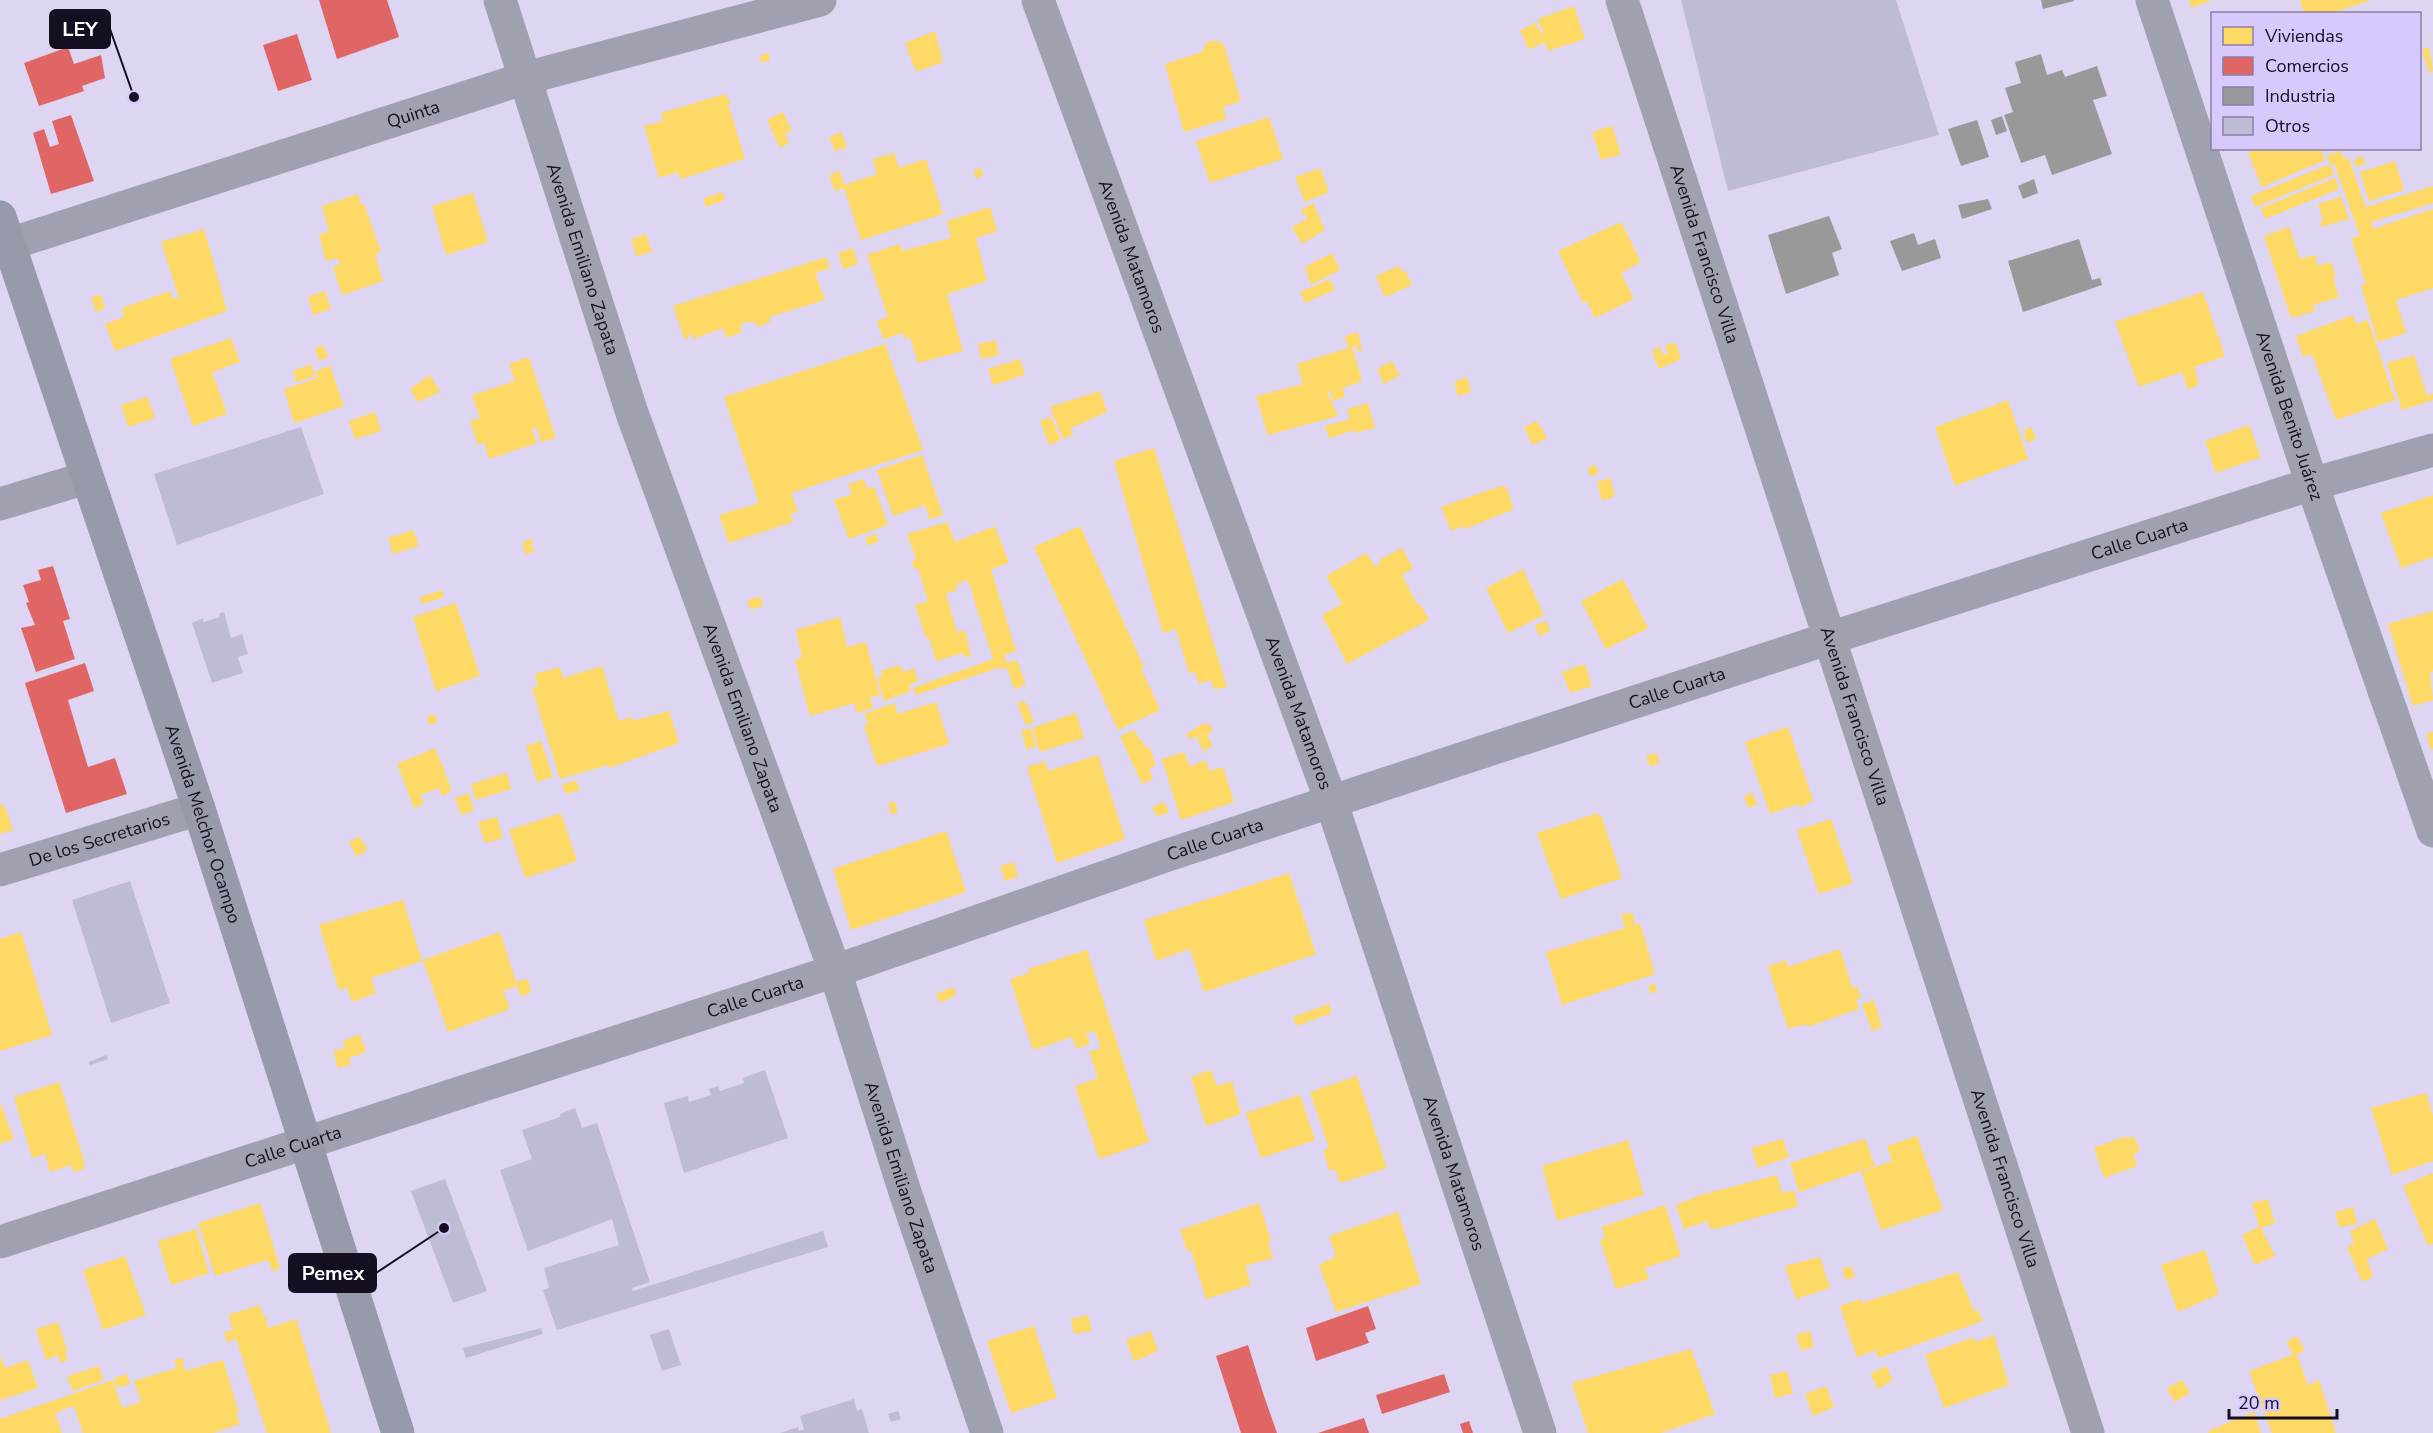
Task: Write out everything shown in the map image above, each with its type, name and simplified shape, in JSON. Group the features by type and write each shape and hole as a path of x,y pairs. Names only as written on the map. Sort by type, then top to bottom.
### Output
{"main road":[{"name":"Avenida Melchor Ocampo","path":"3,236 199,809 398,1433"}],"street":[{"name":"Avenida Emiliano Zapata","path":"500,0 632,413 836,972 905,1192 987,1433"},
{"name":"Quinta","path":"3,236 526,78 820,0"},
{"name":"Avenida Matamoros","path":"1038,0 1331,801 1540,1433"},
{"name":"Avenida Francisco Villa","path":"1622,0 2088,1433"},
{"name":"Avenida Benito Juárez","path":"2152,0 2312,484 2433,831"},
{"name":"Calle Cuarta","path":"0,1242 836,972 1331,801 1830,638 2312,484 2433,450"},
{"path":"0,504 86,478"},
{"name":"De los Secretarios","path":"0,870 199,809"}],"building: Viviendas":[{"path":"2189,0 2212,0 2191,8"},
{"path":"2300,0 2371,0 2336,12 2303,12"},
{"path":"1574,6 1585,39 1548,51 1545,42 1529,50 1520,30 1536,23 1541,34 1543,32 1538,19"},
{"path":"935,31 943,62 916,72 905,43"},
{"path":"1208,41 1219,41 1224,45 1241,101 1223,107 1226,119 1184,132 1165,64 1202,52"},
{"path":"2429,47 2433,71 2429,72 2422,50"},
{"path":"768,53 770,60 761,63 760,55"},
{"path":"725,94 731,104 728,104 745,159 680,179 678,172 659,178 644,126 663,121 661,113"},
{"path":"783,112 792,131 785,134 789,143 780,148 767,120"},
{"path":"1269,117 1283,159 1210,183 1196,141"},
{"path":"1612,126 1621,154 1601,160 1592,132"},
{"path":"841,132 847,147 835,151 829,137"},
{"path":"2254,150 2321,150 2325,160 2262,187 2248,153"},
{"path":"2341,151 2344,159 2348,157 2366,207 2433,186 2433,203 2371,222 2373,229 2433,209 2433,288 2396,300 2406,333 2378,342 2361,286 2366,284 2351,238 2360,236 2334,163 2330,164 2327,155"},
{"path":"894,153 899,168 926,159 943,214 861,240 844,188 835,191 829,175 840,171 844,185 877,174 873,159"},
{"path":"2363,156 2365,165 2355,166 2354,160"},
{"path":"2395,161 2404,190 2369,201 2360,172"},
{"path":"2330,164 2334,175 2255,207 2251,196"},
{"path":"981,168 983,175 976,179 973,171"},
{"path":"1320,168 1329,192 1305,202 1295,177"},
{"path":"2335,178 2339,189 2265,219 2261,208"},
{"path":"722,192 725,200 706,207 703,199"},
{"path":"473,193 488,242 446,255 432,206"},
{"path":"358,194 361,205 364,204 381,252 375,254 383,281 342,295 333,267 340,265 337,258 326,261 319,235 329,231 322,206"},
{"path":"2341,197 2349,219 2322,227 2320,221 2323,220 2318,204"},
{"path":"1313,203 1325,230 1302,244 1292,227 1307,219 1301,210"},
{"path":"990,207 997,231 976,238 987,281 947,294 963,351 918,363 910,337 905,339 904,333 883,339 877,321 888,317 867,255 899,244 902,251 951,238 947,221"},
{"path":"1621,222 1641,262 1621,273 1634,299 1595,318 1587,301 1583,303 1558,251"},
{"path":"2289,227 2300,259 2315,255 2318,266 2331,262 2339,297 2313,305 2315,311 2291,318 2264,236"},
{"path":"204,229 227,311 115,351 105,324 124,317 122,308 170,291 172,298 179,298 161,242"},
{"path":"646,234 652,251 637,257 631,239"},
{"path":"853,248 858,264 843,269 838,253"},
{"path":"1332,253 1340,270 1310,283 1305,267"},
{"path":"826,257 830,268 815,273 825,300 769,317 771,322 757,327 755,322 744,322 740,327 742,332 726,338 723,328 693,339 691,333 685,341 673,306"},
{"path":"1399,266 1402,272 1405,270 1412,285 1385,297 1376,276"},
{"path":"1330,279 1335,290 1305,303 1300,292"},
{"path":"325,291 331,309 313,315 308,297"},
{"path":"2203,292 2225,356 2194,367 2199,384 2188,390 2182,372 2139,387 2115,322"},
{"path":"100,294 105,308 96,312 91,298"},
{"path":"2353,315 2356,324 2368,320 2395,400 2336,420 2312,354 2303,357 2296,336"},
{"path":"1358,332 1362,350 1357,352 1357,346 1352,347 1362,381 1343,388 1345,397 1333,401 1330,391 1327,392 1338,416 1268,435 1256,396 1303,384 1297,364 1348,348 1345,336"},
{"path":"231,338 240,362 212,372 227,414 193,426 170,359"},
{"path":"996,340 999,355 981,359 978,344"},
{"path":"1675,342 1681,359 1659,369 1652,351 1660,347 1663,355 1668,353 1665,346"},
{"path":"885,344 923,450 791,493 798,512 790,514 793,522 729,543 719,515 759,503 724,397"},
{"path":"323,345 328,357 319,361 315,348"},
{"path":"2414,355 2427,396 2433,393 2433,400 2402,410 2387,363"},
{"path":"529,357 556,438 541,442 536,427 532,429 537,443 489,459 484,442 478,445 470,421 480,418 472,395 515,381 509,364"},
{"path":"1020,359 1025,375 993,385 988,369"},
{"path":"1392,361 1400,375 1384,384 1377,369"},
{"path":"311,364 315,377 296,382 293,371"},
{"path":"330,366 344,406 294,423 284,389 318,378 315,371"},
{"path":"430,375 440,392 418,402 410,389"},
{"path":"1467,377 1471,392 1458,396 1454,382"},
{"path":"1100,391 1107,412 1071,428 1073,435 1063,439 1050,407"},
{"path":"147,397 155,418 128,427 121,405"},
{"path":"2008,400 2028,459 1955,486 1935,427"},
{"path":"1368,403 1375,428 1356,433 1355,430 1329,438 1325,426 1350,419 1347,409"},
{"path":"375,412 381,431 355,439 349,421"},
{"path":"1051,417 1061,440 1049,445 1040,421"},
{"path":"1537,421 1547,438 1532,445 1524,427"},
{"path":"2249,425 2261,457 2216,473 2205,441"},
{"path":"2032,427 2036,439 2027,443 2023,431"},
{"path":"1154,448 1227,687 1214,690 1211,680 1199,684 1195,672 1189,673 1176,629 1163,633 1114,461"},
{"path":"922,455 943,515 930,519 925,505 893,516 877,470"},
{"path":"1592,464 1599,470 1594,477 1587,472"},
{"path":"1610,478 1615,496 1602,501 1597,482"},
{"path":"864,479 867,489 874,486 888,525 849,539 834,500 852,494 848,484"},
{"path":"1501,486 1506,487 1514,509 1465,529 1464,526 1451,531 1441,507"},
{"path":"2433,495 2433,557 2401,568 2381,513"},
{"path":"947,522 955,542 995,526 1009,563 991,569 1016,651 1004,655 1007,663 1017,660 1026,685 1014,689 1007,668 1002,670 1001,667 916,695 913,688 993,659 968,580 956,585 957,590 946,594 957,632 965,630 971,656 964,657 963,653 936,661 929,637 926,638 915,605 928,601 918,568 914,569 912,561 916,559 907,534"},
{"path":"1080,526 1144,667 1141,668 1160,710 1118,730 1034,547"},
{"path":"413,530 419,546 393,554 388,538"},
{"path":"876,534 879,541 868,546 865,538"},
{"path":"533,540 531,545 535,551 526,555 522,543"},
{"path":"1402,548 1413,568 1402,575 1418,606 1420,604 1429,620 1347,664 1322,615 1342,604 1326,576 1366,553 1375,566 1381,563 1379,560"},
{"path":"1523,569 1544,615 1508,633 1486,588"},
{"path":"1623,579 1648,628 1606,649 1581,601"},
{"path":"442,590 444,597 422,604 420,597"},
{"path":"760,596 763,606 750,610 747,601"},
{"path":"456,603 480,676 436,691 413,617"},
{"path":"2433,611 2433,671 2430,672 2433,700 2413,706 2388,624"},
{"path":"840,617 847,647 866,642 880,695 870,698 873,708 856,713 854,703 810,716 795,660 802,658 796,630"},
{"path":"1546,621 1550,631 1539,636 1535,625"},
{"path":"1585,664 1592,686 1570,693 1562,672"},
{"path":"899,665 904,672 914,668 918,682 909,685 911,691 884,701 877,678 883,675 881,671"},
{"path":"602,666 619,721 632,717 633,721 669,711 679,743 609,768 608,765 560,779 532,688 538,686 535,674 560,667 563,678"},
{"path":"1020,701 1026,702 1034,722 1026,725 1018,706"},
{"path":"936,702 949,744 877,766 864,726 868,724 864,714 894,703 898,714"},
{"path":"1076,713 1084,738 1040,752 1032,728"},
{"path":"428,715 436,715 437,723 428,724"},
{"path":"1204,723 1205,725 1208,723 1213,731 1207,735 1213,746 1203,751 1196,736 1190,739 1186,734"},
{"path":"1788,727 1813,800 1800,808 1798,804 1770,814 1745,742"},
{"path":"1030,728 1036,746 1027,750 1021,731"},
{"path":"1134,730 1146,748 1149,747 1156,765 1149,769 1153,779 1142,784 1120,736"},
{"path":"2433,732 2433,749 2431,750 2426,734"},
{"path":"541,741 553,777 537,782 526,746"},
{"path":"435,748 451,788 449,793 442,796 439,788 420,795 424,804 414,808 397,764"},
{"path":"1184,752 1190,767 1205,760 1210,771 1223,767 1234,802 1181,820 1162,759"},
{"path":"1656,753 1660,763 1650,766 1646,756"},
{"path":"1098,755 1125,839 1057,863 1027,767 1045,761 1048,771"},
{"path":"507,773 511,789 476,800 471,784"},
{"path":"576,780 580,790 566,794 562,785"},
{"path":"469,793 474,811 461,815 455,798"},
{"path":"1753,793 1757,805 1748,808 1744,796"},
{"path":"894,801 898,812 892,815 888,804"},
{"path":"1164,802 1169,812 1157,817 1152,807"},
{"path":"4,805 13,830 0,834 0,806"},
{"path":"561,813 577,861 525,878 509,830"},
{"path":"1597,813 1598,816 1601,815 1622,878 1561,899 1537,833"},
{"path":"497,817 503,838 485,843 478,822"},
{"path":"1831,819 1853,883 1819,894 1797,830"},
{"path":"946,831 966,892 851,930 833,869"},
{"path":"360,837 367,848 365,852 356,856 349,841"},
{"path":"1014,862 1018,877 1005,881 1000,866"},
{"path":"1289,873 1316,954 1204,992 1190,949 1156,961 1144,920"},
{"path":"403,900 422,961 371,978 376,993 352,1002 346,987 339,990 319,925"},
{"path":"1621,914 1634,915 1634,925 1640,923 1655,974 1562,1005 1546,952 1625,928"},
{"path":"21,932 52,1035 0,1051 0,939"},
{"path":"500,932 516,982 528,979 531,993 520,996 517,986 503,991 510,1009 448,1032 423,960"},
{"path":"1840,949 1852,988 1857,986 1861,998 1856,1000 1859,1009 1807,1027 1806,1024 1788,1029 1768,966 1786,960 1788,967"},
{"path":"1087,950 1149,1142 1099,1159 1075,1086 1098,1078 1089,1052 1101,1048 1095,1031 1086,1034 1090,1044 1076,1049 1072,1037 1033,1050 1010,979 1029,973 1028,969"},
{"path":"1655,984 1657,992 1651,994 1648,986"},
{"path":"953,987 956,995 940,1003 936,994"},
{"path":"1874,1000 1882,1027 1872,1031 1862,1004"},
{"path":"1329,1004 1332,1013 1296,1026 1293,1017"},
{"path":"360,1034 366,1052 349,1058 351,1064 338,1068 333,1051 345,1048 343,1041"},
{"path":"1211,1070 1217,1086 1232,1081 1241,1114 1206,1126 1191,1077"},
{"path":"1357,1076 1387,1168 1340,1183 1335,1169 1330,1171 1323,1151 1329,1148 1310,1092"},
{"path":"59,1082 84,1161 84,1169 74,1172 71,1165 50,1172 45,1154 32,1158 14,1097"},
{"path":"2426,1093 2433,1116 2433,1161 2392,1175 2371,1108"},
{"path":"1300,1095 1315,1140 1261,1158 1246,1113"},
{"path":"0,1103 14,1139 0,1144"},
{"path":"1917,1136 1943,1210 1881,1230 1861,1172 1892,1161 1887,1146"},
{"path":"2126,1136 2127,1139 2134,1136 2140,1150 2133,1155 2137,1166 2104,1178 2094,1148"},
{"path":"1783,1139 1789,1157 1758,1168 1751,1148"},
{"path":"1865,1139 1875,1166 1799,1192 1790,1163"},
{"path":"1628,1140 1644,1195 1557,1221 1542,1166"},
{"path":"2433,1173 2433,1243 2428,1246 2403,1186"},
{"path":"1777,1175 1782,1193 1794,1190 1798,1206 1720,1228 1710,1229 1708,1221 1684,1229 1676,1205 1701,1195"},
{"path":"2268,1199 2275,1223 2261,1228 2275,1256 2255,1265 2242,1235 2259,1227 2252,1203"},
{"path":"260,1203 280,1268 272,1271 268,1260 215,1276 198,1223"},
{"path":"1259,1203 1271,1240 1268,1242 1273,1258 1245,1266 1251,1285 1206,1299 1191,1250 1187,1251 1180,1230"},
{"path":"1665,1205 1681,1256 1645,1268 1649,1279 1616,1289 1600,1240 1605,1238 1602,1227"},
{"path":"2353,1207 2357,1224 2339,1227 2335,1212"},
{"path":"1398,1212 1421,1284 1336,1312 1319,1265 1336,1256 1329,1236"},
{"path":"2375,1219 2388,1249 2367,1259 2373,1277 2362,1282 2347,1247 2354,1244 2350,1231"},
{"path":"196,1229 209,1273 171,1285 158,1241"},
{"path":"2205,1250 2219,1294 2178,1312 2161,1265"},
{"path":"125,1256 146,1315 103,1330 83,1270"},
{"path":"1820,1257 1830,1288 1796,1299 1785,1266"},
{"path":"1851,1266 1855,1277 1846,1280 1842,1269"},
{"path":"1958,1272 1974,1311 1978,1310 1983,1321 1878,1358 1876,1350 1857,1357 1840,1306 1861,1299 1862,1303"},
{"path":"260,1305 263,1316 268,1319 266,1322 268,1328 296,1319 331,1433 267,1433 236,1339 227,1342 224,1332 233,1330 228,1315"},
{"path":"1088,1315 1092,1331 1074,1334 1071,1319"},
{"path":"58,1322 68,1353 65,1353 68,1360 60,1363 58,1355 46,1360 36,1329"},
{"path":"1034,1326 1057,1398 1011,1413 987,1341"},
{"path":"1151,1331 1158,1351 1134,1362 1126,1340"},
{"path":"1810,1331 1814,1347 1801,1350 1796,1335"},
{"path":"1994,1335 2009,1385 1944,1408 1925,1355 1974,1337 1975,1342"},
{"path":"2297,1336 2305,1350 2297,1355 2308,1385 2319,1380 2336,1433 2272,1433 2249,1371 2293,1355 2286,1342"},
{"path":"1691,1349 1715,1414 1661,1433 1588,1433 1572,1383"},
{"path":"0,1355 5,1368 28,1360 38,1388 0,1400"},
{"path":"182,1357 185,1371 223,1360 239,1413 236,1414 240,1424 213,1433 83,1433 74,1406 55,1413 62,1433 0,1433 0,1419 113,1380 122,1408 141,1402 134,1381 177,1368 174,1360"},
{"path":"99,1366 103,1380 73,1391 67,1376"},
{"path":"1886,1366 1893,1380 1878,1389 1870,1374"},
{"path":"1787,1371 1793,1393 1775,1398 1770,1375"},
{"path":"127,1374 130,1384 117,1388 114,1378"},
{"path":"2182,1380 2190,1393 2174,1402 2167,1388"},
{"path":"1826,1386 1834,1407 1813,1416 1805,1394"},
{"path":"2254,1412 2261,1433 2209,1433 2208,1431"}],"building: Comercios":[{"path":"319,0 387,0 399,37 337,59"},
{"path":"297,34 312,80 278,91 263,45"},
{"path":"68,47 74,64 101,55 105,78 82,86 84,91 39,106 24,63"},
{"path":"71,115 94,181 51,194 33,133 44,129 50,147 59,144 52,121"},
{"path":"53,566 70,619 63,621 75,659 36,672 21,628 35,625 26,603 29,602 23,585 41,580 38,570"},
{"path":"85,663 94,691 68,700 88,767 115,758 127,794 66,813 25,683"},
{"path":"1368,1306 1376,1329 1365,1333 1369,1343 1316,1361 1306,1328"},
{"path":"1248,1345 1277,1433 1241,1433 1216,1356"},
{"path":"1444,1374 1450,1392 1382,1414 1376,1395"},
{"path":"1364,1418 1369,1433 1318,1433"},
{"path":"1469,1421 1473,1433 1463,1433 1460,1424"}],"building: Industria":[{"path":"2041,0 2074,0 2074,1 2043,9"},
{"path":"2041,54 2047,75 2062,70 2065,77 2097,66 2107,96 2093,100 2112,154 2052,175 2045,155 2021,163 2004,115 2013,112 2005,88 2021,83 2015,62"},
{"path":"2002,116 2007,131 1996,135 1991,120"},
{"path":"1977,120 1989,157 1961,166 1948,129"},
{"path":"2034,179 2038,193 2023,199 2018,186"},
{"path":"1988,199 1992,209 1962,219 1958,205"},
{"path":"1829,216 1842,249 1832,253 1839,275 1786,294 1768,235"},
{"path":"1914,233 1918,245 1935,239 1941,258 1902,271 1890,241"},
{"path":"2079,239 2092,280 2100,278 2102,285 2023,312 2008,261"}],"building: Otros":[{"path":"1681,0 1896,0 1939,135 1728,191"},
{"path":"301,427 324,494 177,545 154,474"},
{"path":"224,612 231,638 242,634 248,654 238,657 243,673 212,683 192,623 203,618 204,622 220,617 219,614"},
{"path":"130,881 170,1003 111,1023 72,900"},
{"path":"106,1055 108,1059 90,1065 89,1062"},
{"path":"765,1070 788,1138 684,1173 664,1103 688,1096 689,1102 711,1095 709,1089 718,1086 720,1091 744,1083 743,1078"},
{"path":"575,1108 582,1128 597,1123 650,1282 632,1288 633,1291 823,1231 828,1247 557,1330 543,1290 549,1288 544,1268 619,1245 612,1219 528,1251 500,1170 532,1159 522,1130 560,1117 560,1114"},
{"path":"445,1179 487,1291 453,1303 411,1191"},
{"path":"541,1328 543,1334 466,1358 463,1348"},
{"path":"669,1329 681,1365 662,1371 650,1335"},
{"path":"854,1399 857,1411 862,1409 869,1433 780,1433 798,1427 799,1431 804,1429 800,1416"},
{"path":"898,1411 901,1419 891,1422 888,1414"}],"place":[{"name":"LEY","path":"134,97"},
{"name":"Pemex","path":"444,1228"}]}
